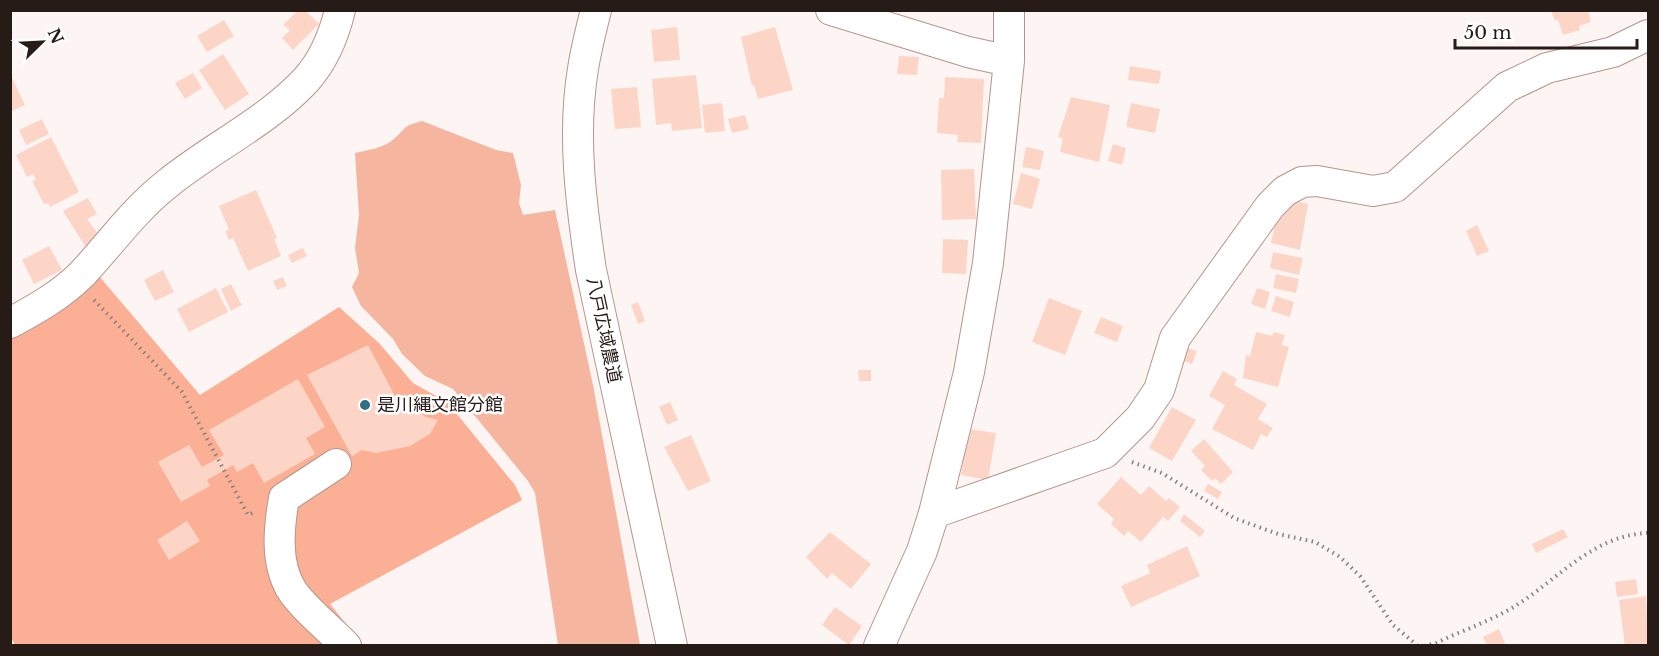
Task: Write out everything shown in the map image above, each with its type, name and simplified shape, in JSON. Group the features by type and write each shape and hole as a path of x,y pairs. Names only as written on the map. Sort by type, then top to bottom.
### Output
{"street":[{"path":"10,323 48,303 75,280 143,204 168,183 282,102 307,78 330,43 340,10"},
{"name":"八戸広域農道","path":"596,10 583,69 579,109 582,212 591,270 672,645"},
{"path":"831,10 968,52 1009,61"},
{"path":"879,645 922,551 934,513 969,372 988,263 1009,61 1009,10"},
{"path":"934,513 1105,453 1140,418 1160,390 1175,338 1270,206 1285,191 1302,182 1317,181 1373,191 1395,187 1508,87 1547,68 1613,52 1648,35"},
{"path":"336,464 284,498 279,524 281,558 291,590 346,645"}],"path":[{"path":"75,280 182,392 248,515 284,498"},
{"path":"1105,453 1162,473 1234,518 1278,534 1315,542 1332,552 1360,576 1393,625 1418,645"},
{"path":"1424,645 1513,607 1597,547 1623,536 1648,533"}],"shaded area":[{"path":"422,121 496,150 513,153 521,185 519,203 523,215 555,210 593,385 640,645 558,645 535,493 528,481 453,389 425,376 402,354 393,339 361,306 352,287 359,273 355,248 359,215 355,153 386,144 406,127"},
{"path":"99,276 200,395 339,307 379,343 413,383 447,402 515,485 522,500 330,604 363,645 15,645 10,636 10,338 53,315"}],"building":[{"path":"298,10 305,10 319,24 293,50 282,38 290,30 283,25"},
{"path":"1551,10 1588,10 1591,22 1579,26 1580,30 1563,35 1558,20 1555,21"},
{"path":"224,20 234,36 207,52 197,36"},
{"path":"677,27 680,60 654,62 651,30"},
{"path":"775,27 793,90 758,99 754,85 752,86 741,37"},
{"path":"223,54 249,94 225,110 199,70"},
{"path":"899,56 919,57 917,75 897,74"},
{"path":"1130,66 1161,71 1159,84 1128,80"},
{"path":"10,73 25,105 10,112"},
{"path":"193,73 202,88 185,99 175,83"},
{"path":"696,75 702,128 672,131 671,123 656,125 652,79"},
{"path":"945,77 984,79 981,143 957,142 958,135 937,133 939,98 944,98"},
{"path":"637,87 641,127 615,129 611,89"},
{"path":"1071,97 1110,105 1099,162 1060,152 1063,138 1058,137"},
{"path":"722,103 725,131 705,133 702,105"},
{"path":"1131,103 1160,109 1155,133 1126,127"},
{"path":"745,115 749,129 732,133 728,119"},
{"path":"42,119 49,134 26,145 19,130"},
{"path":"51,137 79,192 50,207 48,203 44,204 32,181 36,180 33,174 27,177 16,155"},
{"path":"1113,144 1126,148 1122,165 1108,161"},
{"path":"1026,147 1044,151 1040,170 1022,167"},
{"path":"974,169 976,219 942,220 941,170"},
{"path":"1021,173 1040,179 1032,209 1013,204"},
{"path":"256,190 277,238 274,239 281,256 248,271 233,238 229,240 225,231 229,230 219,206"},
{"path":"88,198 97,214 87,219 99,235 85,246 63,211"},
{"path":"1288,199 1308,204 1300,250 1271,243 1278,212 1285,214"},
{"path":"1477,225 1489,251 1477,256 1466,231"},
{"path":"943,239 968,240 966,274 942,273"},
{"path":"49,246 62,270 34,284 22,260"},
{"path":"303,248 307,256 292,263 288,255"},
{"path":"1273,252 1303,258 1299,275 1270,268"},
{"path":"163,270 174,292 155,301 144,280"},
{"path":"1276,274 1299,279 1296,293 1273,288"},
{"path":"283,277 287,286 277,290 273,281"},
{"path":"231,284 242,305 231,311 221,289"},
{"path":"216,288 228,312 189,332 177,309"},
{"path":"1257,288 1270,292 1265,309 1251,304"},
{"path":"1276,296 1294,302 1290,317 1271,311"},
{"path":"1049,298 1082,311 1065,355 1032,342"},
{"path":"638,302 645,321 638,324 631,305"},
{"path":"1101,317 1123,326 1117,342 1094,333"},
{"path":"1256,332 1272,336 1274,332 1285,335 1282,345 1289,347 1278,387 1243,378 1246,355 1250,356"},
{"path":"368,345 396,398 426,417 438,420 430,434 410,446 376,453 362,450 352,456 307,375"},
{"path":"1187,348 1197,351 1192,364 1182,360"},
{"path":"858,370 871,370 871,381 859,381"},
{"path":"1223,371 1237,379 1234,385 1267,404 1258,419 1273,428 1267,437 1261,434 1253,450 1212,429 1225,405 1209,396"},
{"path":"298,379 325,427 306,438 315,454 264,483 253,463 237,472 233,465 207,480 210,486 181,502 158,462 189,445 202,467 224,455 209,430"},
{"path":"670,402 678,420 667,425 659,407"},
{"path":"1172,407 1196,420 1172,461 1149,448"},
{"path":"969,429 996,433 988,480 961,475"},
{"path":"691,435 711,481 688,491 664,447"},
{"path":"1204,439 1233,472 1221,484 1215,478 1212,481 1201,470 1205,466 1191,451"},
{"path":"1121,477 1141,495 1149,486 1166,501 1169,498 1180,507 1168,521 1163,517 1141,542 1128,531 1124,536 1111,524 1114,519 1097,504"},
{"path":"1208,484 1222,492 1218,499 1204,491"},
{"path":"1184,514 1205,531 1200,537 1180,521"},
{"path":"187,521 200,541 169,560 157,540"},
{"path":"1563,529 1568,537 1536,553 1532,544"},
{"path":"830,532 871,564 851,589 832,573 827,579 806,557"},
{"path":"1187,546 1200,576 1131,607 1121,586 1150,573 1147,565"},
{"path":"1636,579 1638,594 1617,597 1615,582"},
{"path":"1646,596 1648,646 1625,646 1619,600"},
{"path":"835,607 862,626 849,645 822,625"},
{"path":"1499,629 1506,646 1488,646 1483,637"}],"place":[{"name":"是川縄文館分館","path":"365,405"}]}
